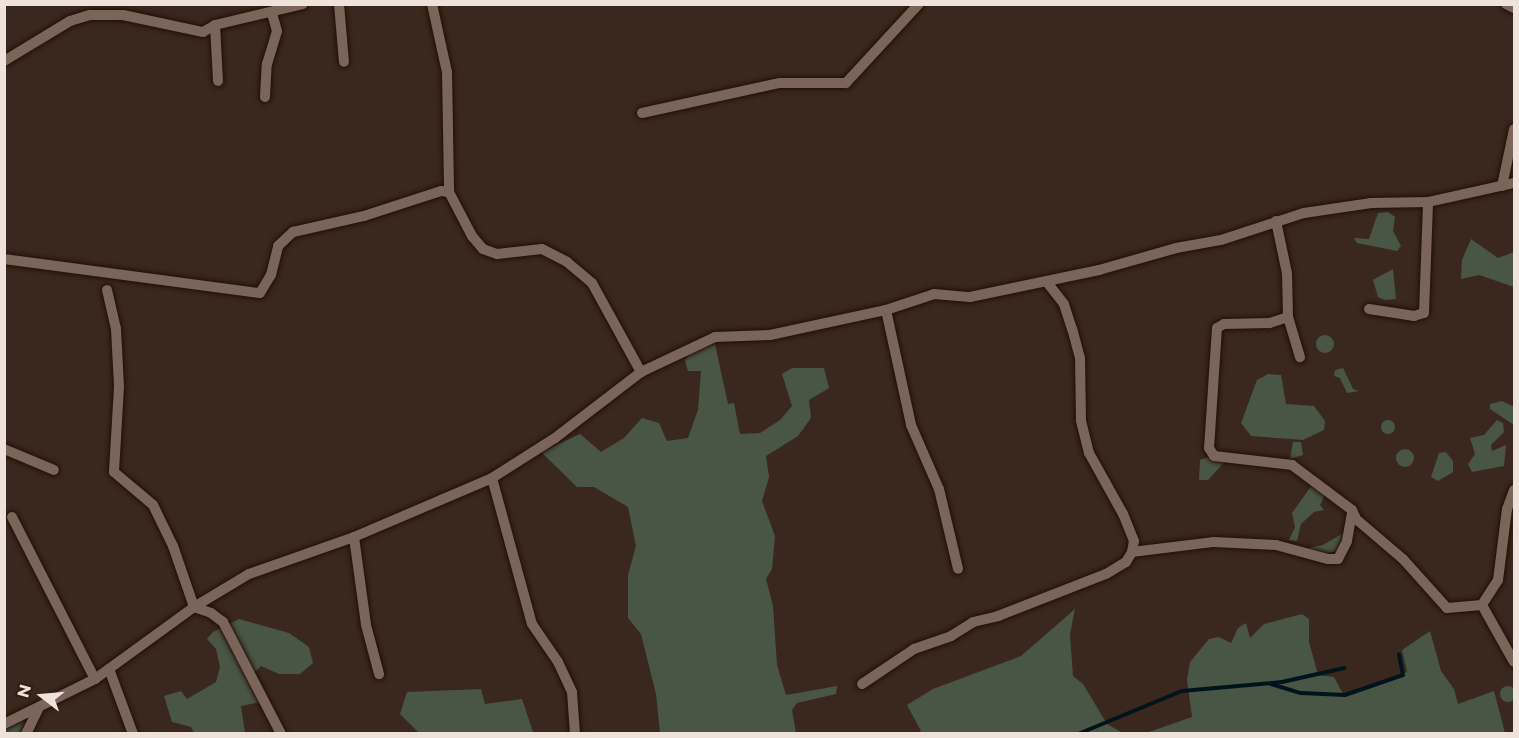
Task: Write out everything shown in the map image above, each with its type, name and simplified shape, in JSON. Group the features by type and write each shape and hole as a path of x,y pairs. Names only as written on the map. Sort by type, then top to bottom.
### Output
{"street":[{"path":"4,61 70,21 90,15 122,10 189,31 203,32 215,25 303,4"},
{"path":"339,4 344,62"},
{"path":"432,4 447,72 449,192 472,236 483,249 497,254 542,249 567,262 592,283 641,372"},
{"path":"642,114 780,82 846,83 919,4"},
{"path":"1506,4 1515,8"},
{"path":"264,97 267,64 277,31 272,13"},
{"path":"215,25 218,81"},
{"path":"1502,186 1515,129"},
{"path":"4,724 95,679 194,608 249,574 354,537 492,478 542,447 641,372 715,338 770,335 886,310 934,294 970,297 1221,240 1276,221 1371,203 1428,202 1515,183"},
{"path":"4,259 260,293 271,275 278,246 293,232 364,216 441,191 449,192"},
{"path":"1370,309 1414,316 1424,313 1428,202"},
{"path":"1276,221 1287,273 1288,317 1300,357"},
{"path":"862,684 914,649 951,636 973,622 998,616 1106,574 1126,562 1132,552 1134,541 1089,453 1081,420 1080,358 1064,304 1046,281"},
{"path":"107,290 116,329 119,387 114,472 153,505 173,546 194,608"},
{"path":"886,310 911,425 939,489 958,569"},
{"path":"1288,317 1269,323 1224,324 1217,328 1209,448 1214,456 1231,460 1292,465 1352,510 1356,519 1403,559 1447,608 1482,605"},
{"path":"4,449 54,470"},
{"path":"492,478 532,624 558,662 572,692 575,734"},
{"path":"1482,605 1498,580 1515,490"},
{"path":"1132,552 1214,542 1276,545 1328,560 1338,559 1347,541 1352,510"},
{"path":"12,517 95,679"},
{"path":"354,537 366,625 379,674"},
{"path":"1482,605 1515,662"},
{"path":"194,608 211,613 223,622 281,734"},
{"path":"109,669 133,734"},
{"path":"26,734 38,709"}],"green space":[{"path":"1388,212 1395,217 1393,231 1401,246 1397,251 1357,243 1354,238 1369,239 1378,213"},
{"path":"1471,239 1498,258 1514,252 1514,287 1479,275 1461,279 1462,260"},
{"path":"1393,269 1396,299 1385,300 1378,297 1373,280"},
{"path":"1325,335 1331,338 1334,344 1331,350 1325,353 1319,350 1316,344 1319,338"},
{"path":"715,344 728,404 734,403 740,434 760,433 780,420 792,406 782,374 792,368 824,368 829,388 809,400 811,418 798,436 766,456 769,477 762,501 775,536 772,569 766,579 773,606 777,665 786,695 837,686 836,694 797,703 792,710 796,733 660,733 656,694 641,634 628,618 628,575 636,546 628,507 594,487 577,487 541,452 580,434 601,452 624,438 642,418 659,423 667,441 688,438 698,410 701,371 688,371 685,360 692,352"},
{"path":"1343,368 1353,389 1359,391 1347,393 1340,378 1334,376 1335,370"},
{"path":"1268,374 1281,375 1286,404 1314,406 1325,421 1324,430 1303,440 1251,436 1241,423 1257,380"},
{"path":"1502,401 1514,407 1514,425 1490,409 1490,404"},
{"path":"1388,420 1393,422 1395,427 1393,432 1388,434 1383,432 1381,427 1383,422"},
{"path":"1497,420 1503,423 1504,432 1491,445 1492,451 1506,445 1504,466 1472,472 1468,464 1475,454 1470,438 1484,435"},
{"path":"1293,442 1301,442 1303,455 1290,459"},
{"path":"1405,449 1411,452 1414,458 1411,464 1405,467 1399,464 1396,458 1399,452"},
{"path":"1446,452 1453,461 1453,472 1438,481 1431,477 1439,453"},
{"path":"1216,454 1229,457 1208,480 1199,480 1200,460"},
{"path":"1312,485 1325,495 1320,505 1324,510 1314,512 1301,524 1297,541 1289,540 1295,527 1292,513"},
{"path":"1345,532 1348,550 1301,556 1303,549 1323,545"},
{"path":"1075,609 1070,634 1073,676 1083,684 1107,724 1123,733 918,733 921,731 907,705 933,689 1021,656"},
{"path":"1302,614 1309,619 1309,642 1318,675 1334,677 1344,696 1407,672 1402,650 1430,631 1441,671 1454,689 1458,704 1494,691 1505,733 1146,733 1192,717 1187,680 1190,662 1209,639 1219,637 1231,643 1238,628 1246,623 1250,638 1264,624"},
{"path":"239,619 289,633 309,647 313,663 300,674 279,674 261,666 251,676 268,696 267,701 241,706 245,733 194,733 191,727 172,722 164,696 181,691 187,699 216,682 220,667 216,649 207,639 213,632"},
{"path":"1505,686 1511,686 1516,694 1514,700 1505,702 1500,697 1500,691"},
{"path":"481,689 485,704 522,699 533,732 419,733 400,714 407,692"},
{"path":"26,719 21,733 5,734 5,729"}],"waterway":[{"path":"1271,684 1301,693 1345,695 1403,675 1399,654"},
{"path":"1078,734 1182,691 1282,682 1344,668"}]}
